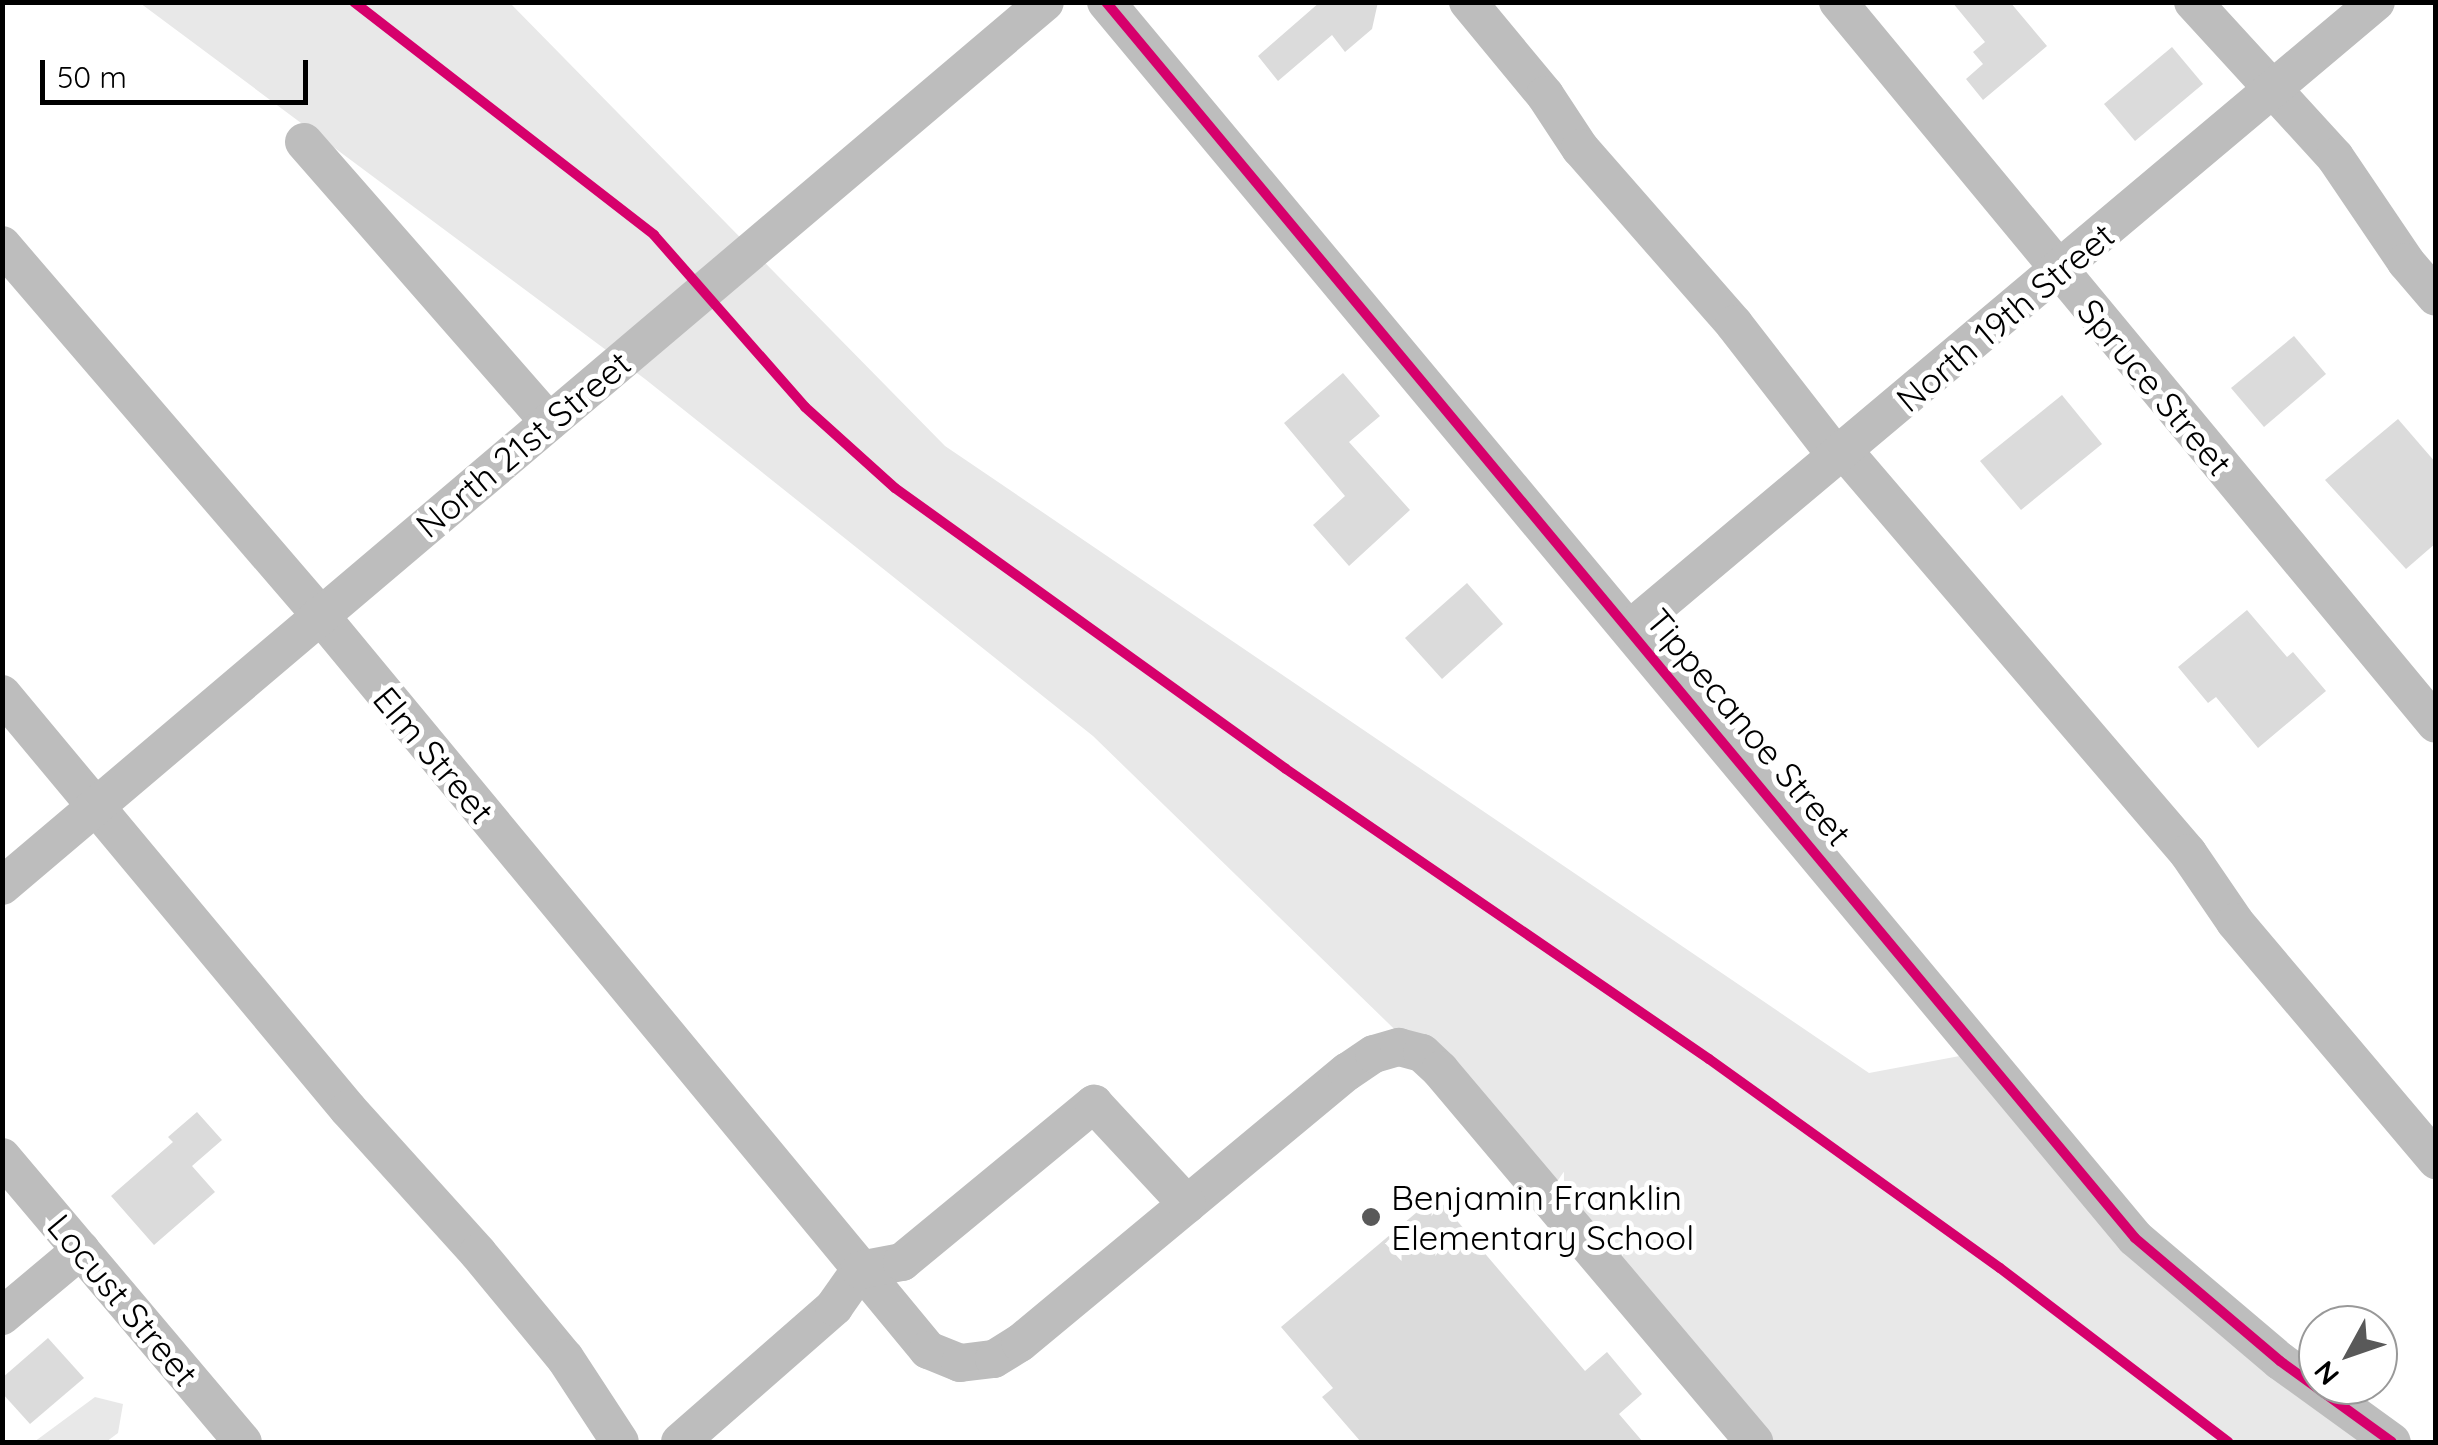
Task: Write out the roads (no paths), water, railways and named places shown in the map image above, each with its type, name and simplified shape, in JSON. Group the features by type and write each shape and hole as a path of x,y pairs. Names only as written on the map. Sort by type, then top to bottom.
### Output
{"street":[{"name":"North 21st Street","path":"2,886 1045,2"},
{"name":"Tippecanoe Street","path":"1106,2 1632,628 2134,1238 2280,1361 2392,1442"},
{"path":"1468,2 1545,96 1580,148 2188,853 2235,922 2436,1160"},
{"name":"Spruce Street","path":"1838,2 2436,724"},
{"path":"2193,2 2335,157 2406,262 2436,297"},
{"name":"North 19th Street","path":"1632,628 2060,272 2376,2"},
{"path":"304,142 549,422"},
{"name":"Elm Street","path":"2,244 320,616 928,1350 960,1363 994,1359 1020,1343 1374,1054 1399,1047 1422,1053 1754,1442"},
{"path":"2,694 348,1109 553,1343 620,1442"},
{"path":"680,1442 834,1307 860,1270 902,1262 1094,1104 1187,1204"},
{"name":"Locust Street","path":"2,1156 243,1442"},
{"path":"2,1316 80,1250"}],"place":[{"name":"Benjamin Franklin Elementary School","path":"1371,1217"}]}
